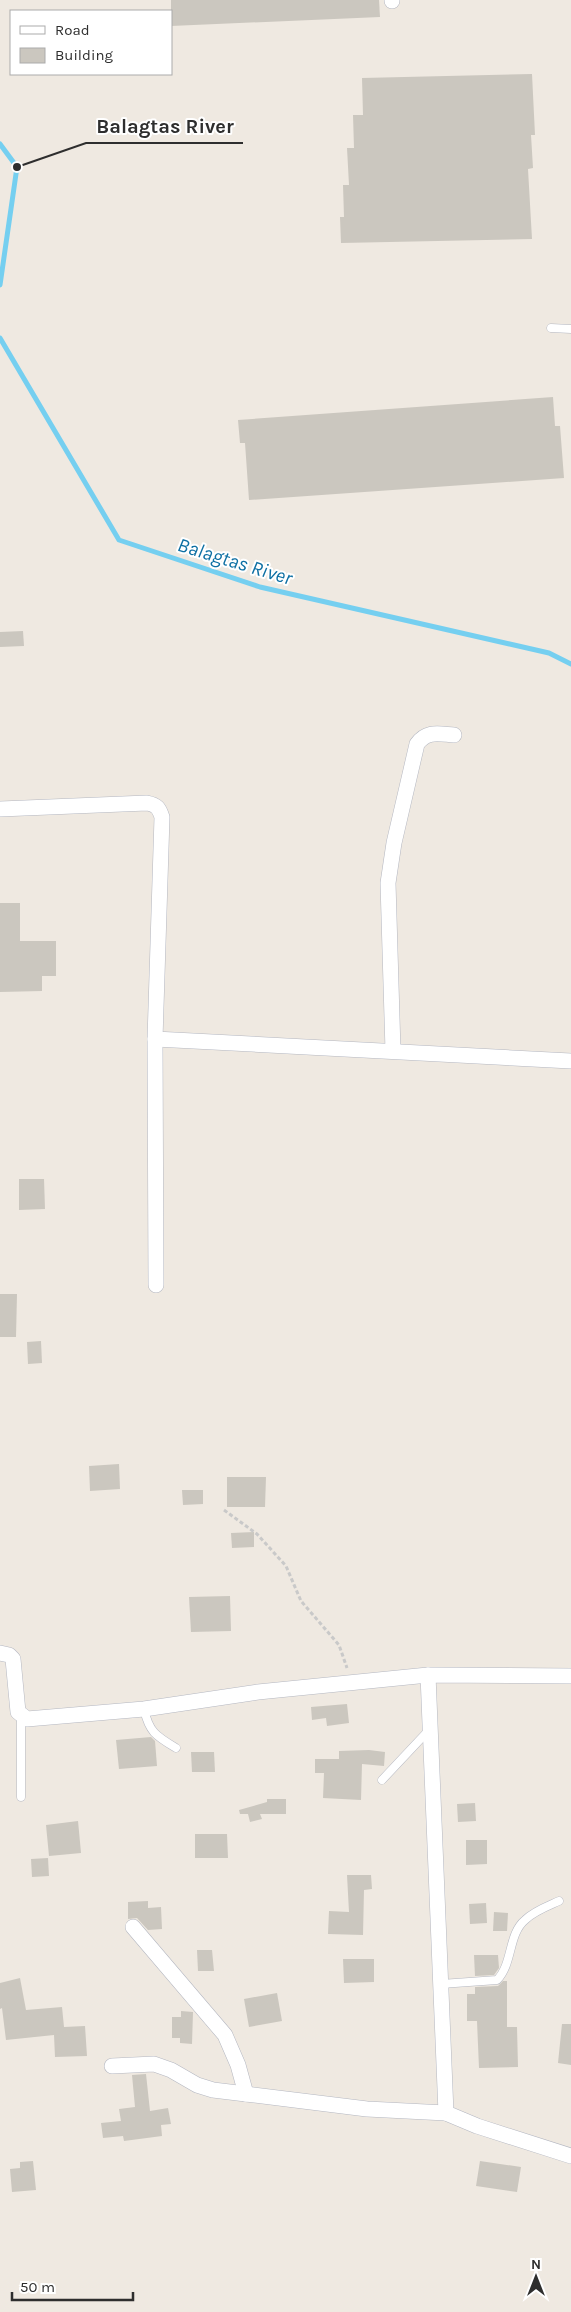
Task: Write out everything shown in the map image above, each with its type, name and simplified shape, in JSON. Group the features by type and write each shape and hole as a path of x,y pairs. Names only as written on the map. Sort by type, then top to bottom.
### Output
{"street":[{"path":"393,1050 388,883 390,861 417,744 424,735 454,735"},
{"path":"0,809 147,803 155,805 160,809 162,817 155,1039 156,1285"},
{"path":"155,1039 393,1050 571,1061"},
{"path":"0,1653 9,1655 15,1664 16,1707 21,1716 37,1719 144,1709 258,1692 428,1674 571,1676"},
{"path":"428,1674 446,2113"},
{"path":"133,1927 225,2035 238,2065 246,2094"},
{"path":"112,2066 154,2064 171,2070 197,2085 213,2090 367,2109 446,2113 477,2126 571,2156"}],"lane":[{"path":"551,328 571,329"},
{"path":"144,1709 147,1724 153,1733 176,1748"},
{"path":"21,1716 21,1797"},
{"path":"382,1780 431,1729"},
{"path":"441,1984 497,1980 507,1962 520,1925 533,1914 559,1901"}],"path":[{"path":"224,1510 257,1534 286,1566 301,1601 339,1645 351,1681"}],"building":[{"path":"171,0 379,0 380,17 172,26"},
{"path":"532,74 535,135 531,135 533,168 528,169 532,239 341,243 340,217 344,217 343,185 349,185 347,148 354,148 353,115 363,115 362,78"},
{"path":"553,397 555,426 560,426 564,478 249,500 245,443 240,443 238,420"},
{"path":"23,631 24,646 0,647 0,632"},
{"path":"0,903 20,903 20,941 56,941 56,976 42,976 42,991 0,992"},
{"path":"19,1179 44,1179 45,1209 19,1210"},
{"path":"0,1294 17,1294 16,1337 0,1337"},
{"path":"41,1341 42,1363 28,1364 27,1342"},
{"path":"119,1464 120,1489 90,1491 89,1466"},
{"path":"227,1477 266,1477 265,1507 227,1507"},
{"path":"182,1490 203,1490 203,1504 183,1505"},
{"path":"254,1532 254,1547 232,1548 231,1533"},
{"path":"230,1596 231,1631 191,1632 189,1597"},
{"path":"347,1704 349,1723 327,1726 326,1718 312,1720 311,1707"},
{"path":"151,1737 155,1741 157,1766 119,1769 116,1740"},
{"path":"369,1750 385,1752 384,1766 362,1764 361,1800 323,1798 324,1773 315,1773 315,1759 339,1759 339,1751"},
{"path":"191,1752 214,1752 215,1772 192,1772"},
{"path":"267,1799 286,1799 286,1814 260,1814 262,1819 250,1822 248,1814 240,1814 239,1810 267,1802"},
{"path":"475,1803 476,1821 458,1822 457,1804"},
{"path":"78,1821 81,1853 49,1856 46,1825"},
{"path":"195,1834 227,1834 228,1858 195,1858"},
{"path":"466,1840 487,1840 487,1864 466,1865"},
{"path":"48,1858 49,1876 32,1877 31,1859"},
{"path":"347,1875 371,1875 372,1889 364,1890 363,1935 328,1934 329,1911 349,1912"},
{"path":"148,1901 148,1908 161,1907 162,1929 148,1930 137,1918 128,1919 128,1902"},
{"path":"486,1903 487,1923 470,1924 469,1904"},
{"path":"494,1912 508,1913 507,1931 493,1931"},
{"path":"197,1950 212,1950 214,1971 198,1971"},
{"path":"474,1955 498,1955 499,1968 494,1975 475,1976"},
{"path":"343,1959 374,1959 374,1982 344,1983"},
{"path":"20,1978 26,2010 62,2007 64,2027 85,2026 87,2056 55,2057 54,2035 6,2040 2,2008 0,2009 0,1983"},
{"path":"503,1981 507,1981 507,2027 517,2027 518,2067 479,2068 477,2021 467,2021 467,1994 475,1994 475,1987 498,1986"},
{"path":"277,1993 282,2021 249,2027 244,1999"},
{"path":"181,2011 193,2012 192,2044 180,2043 180,2038 172,2038 172,2017 181,2017"},
{"path":"562,2024 571,2024 571,2065 558,2063"},
{"path":"146,2074 150,2111 168,2108 171,2124 161,2125 162,2136 124,2141 123,2136 103,2138 101,2123 121,2121 119,2109 135,2107 132,2075"},
{"path":"33,2161 36,2190 12,2192 10,2169 20,2168 20,2162"},
{"path":"480,2161 521,2167 517,2192 476,2186"}],"waterway":[{"name":"Balagtas River","path":"0,144 17,167 0,285"},
{"name":"Balagtas River","path":"0,338 119,540 260,587 549,653 571,664"}],"place":[{"name":"Balagtas River","path":"17,167"}]}
